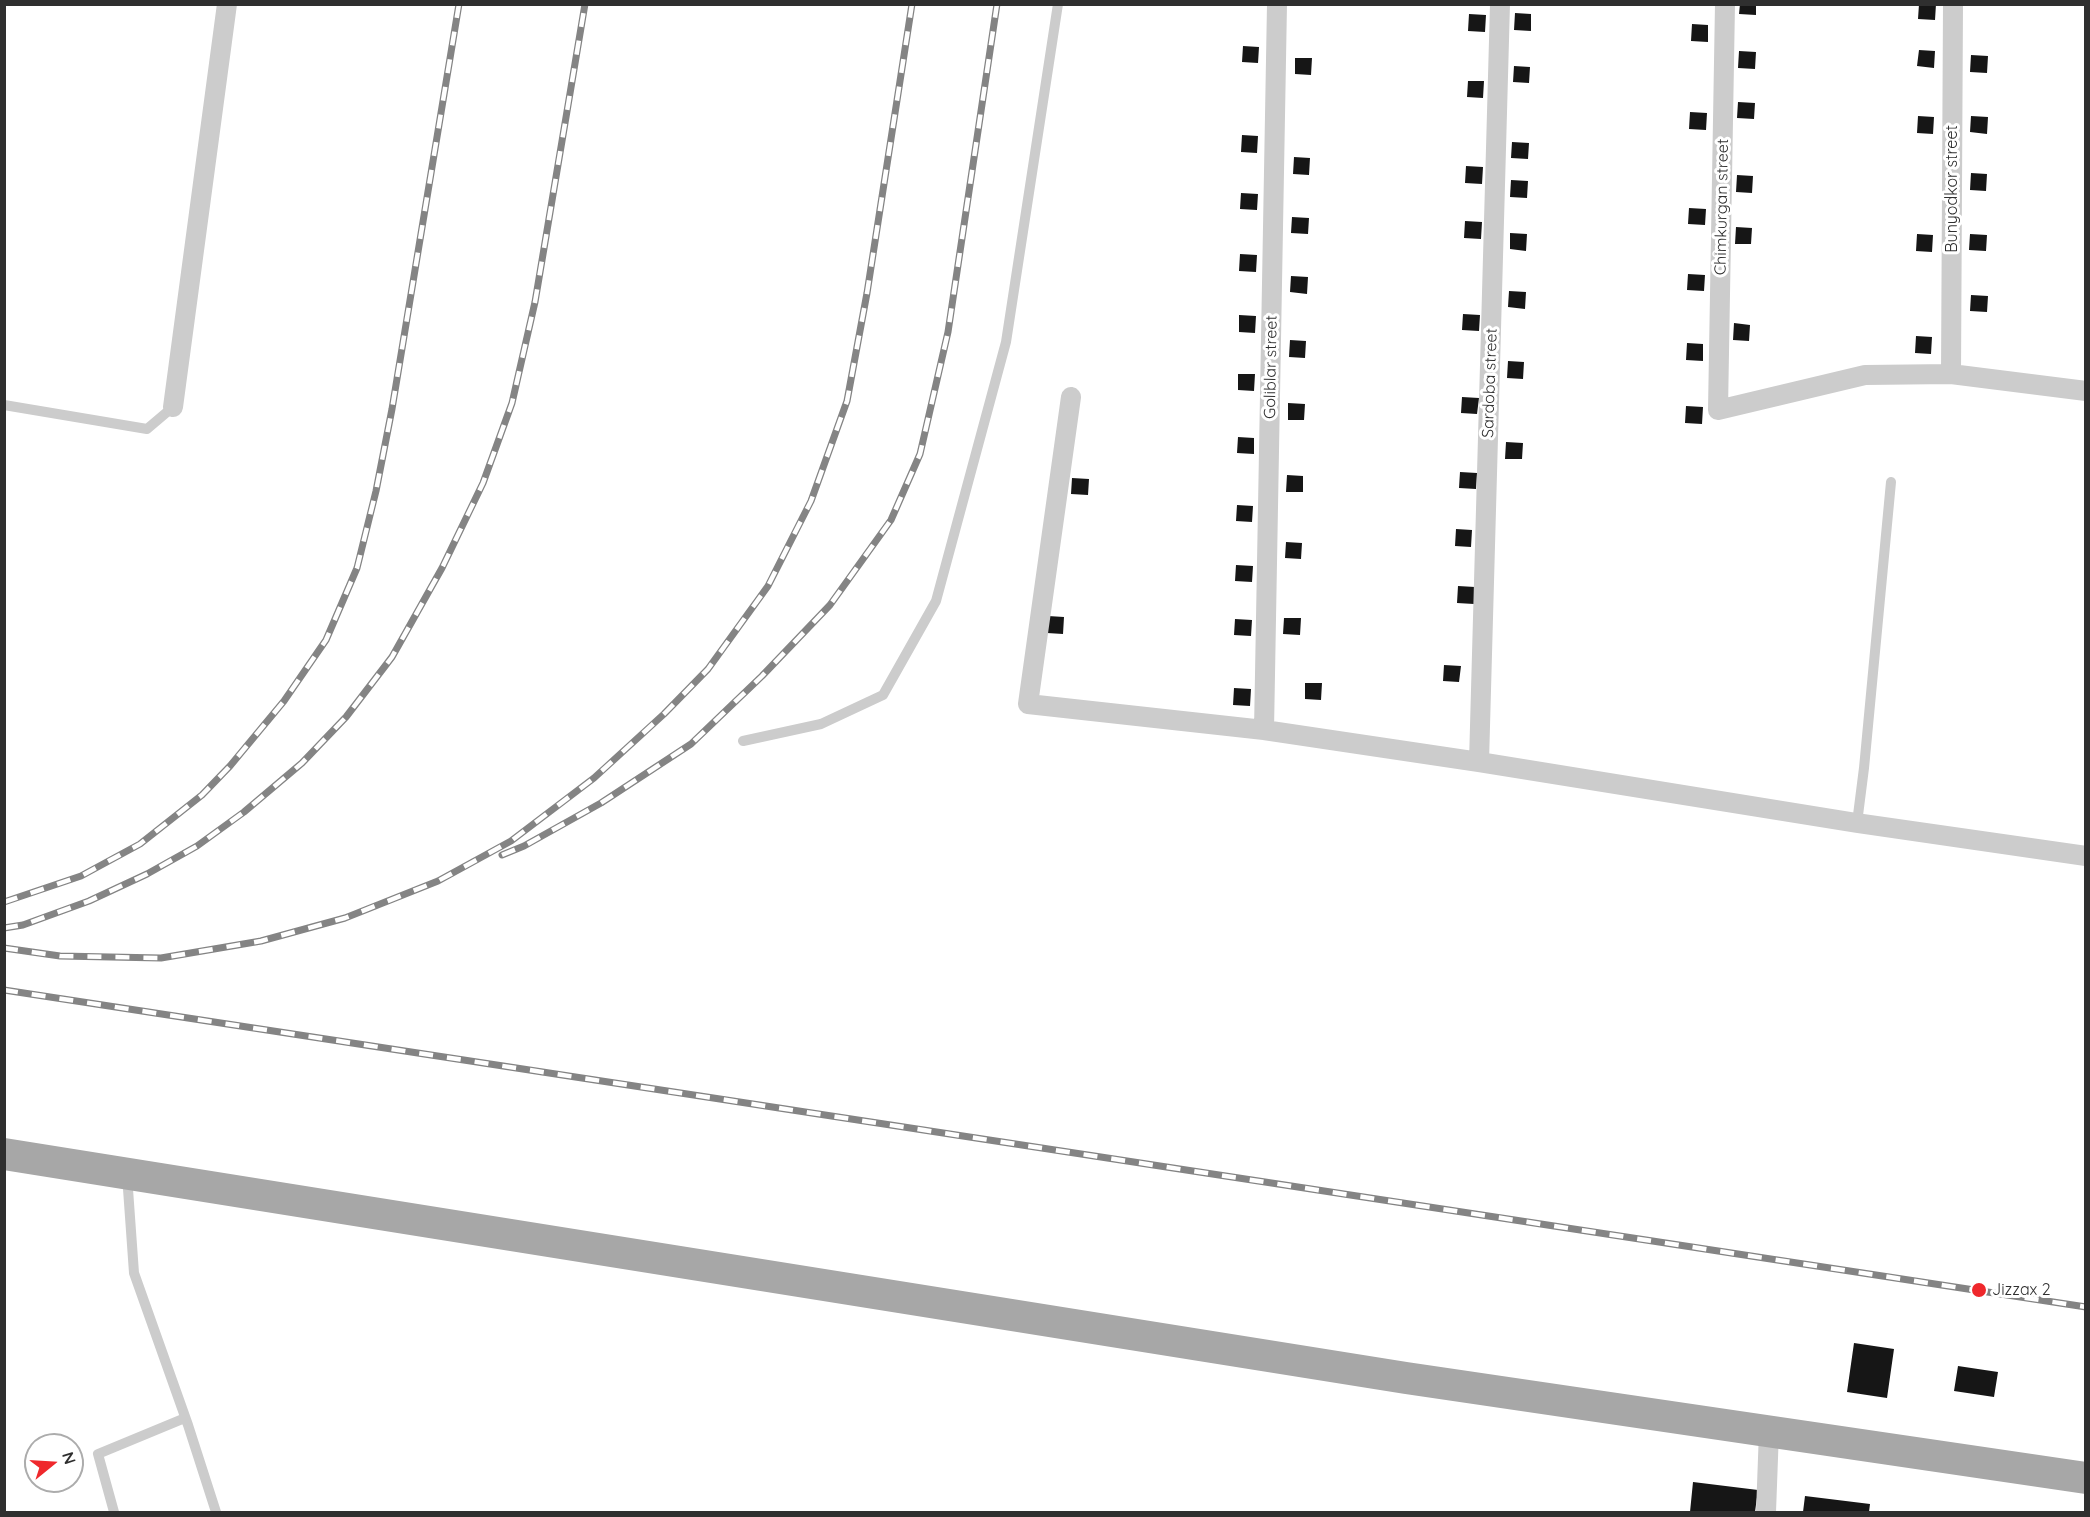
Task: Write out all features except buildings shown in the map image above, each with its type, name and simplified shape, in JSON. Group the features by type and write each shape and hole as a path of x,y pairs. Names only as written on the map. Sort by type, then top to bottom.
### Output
{"main road":[{"path":"4,1154 1394,1376 2085,1478"}],"street":[{"path":"173,407 227,4"},
{"name":"Goliblar street","path":"1264,730 1277,4"},
{"name":"Sardoba street","path":"1479,762 1500,4"},
{"name":"Chimkurgan street","path":"1725,4 1718,410 1865,375 1951,374"},
{"name":"Bunyodkor street","path":"1951,374 1953,4"},
{"path":"1951,374 2085,391"},
{"path":"1071,397 1028,704 1264,730 1857,823 2085,856"},
{"path":"1766,1512 1769,1431"}],"lane":[{"path":"743,741 821,724 884,695 936,601 1006,342 1058,4"},
{"path":"4,405 147,429 173,407"},
{"path":"1857,823 1891,482"},
{"path":"126,1172 134,1273 216,1512"},
{"path":"114,1512 98,1454 185,1418"}],"railway":[{"path":"4,902 81,876 140,844 202,795 230,766 284,701 326,640 357,568 376,491 392,409 459,4"},
{"path":"4,928 23,925 89,901 147,874 197,846 244,812 302,763 346,717 392,657 442,568 483,483 512,403 535,302 585,4"},
{"path":"4,948 60,956 161,958 261,941 345,918 438,881 511,841 594,778 664,714 708,669 768,586 811,501 847,401 867,293 912,4"},
{"path":"502,855 524,846 601,803 691,744 762,676 830,605 891,520 920,454 948,332 997,4"},
{"path":"4,990 2086,1307"}],"place":[{"name":"Jizzax 2","path":"1979,1290"}]}
